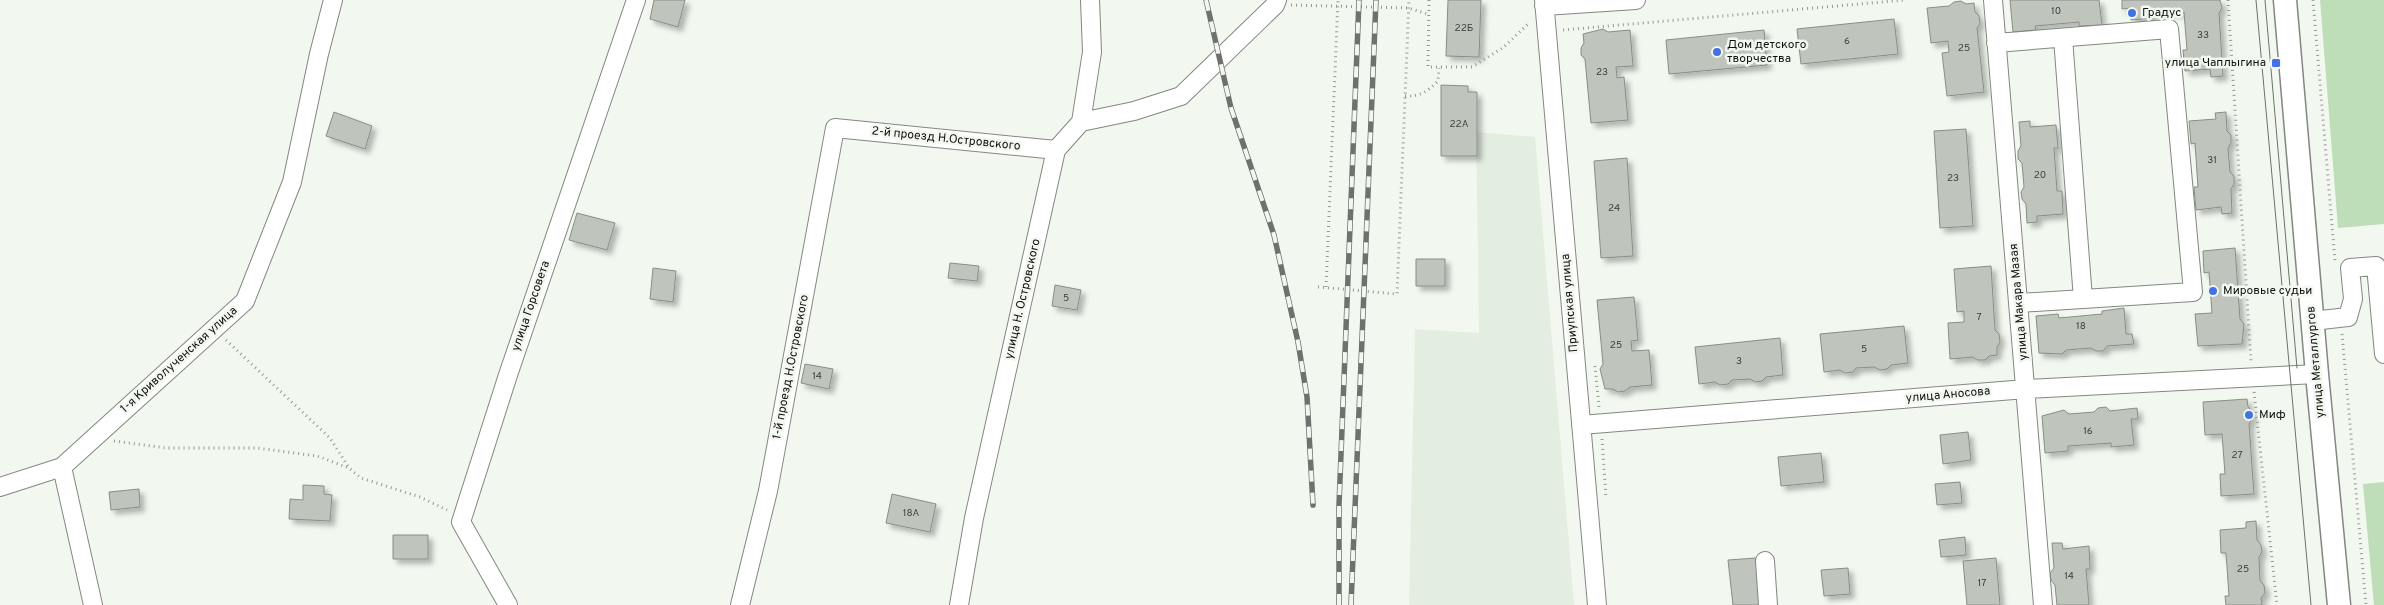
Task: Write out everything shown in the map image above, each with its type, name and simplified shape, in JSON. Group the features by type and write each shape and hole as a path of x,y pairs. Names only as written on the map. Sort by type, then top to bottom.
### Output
{"main road":[{"name":"улица Металлургов","path":"2284,0 2316,374 2339,605"}],"street":[{"name":"1-я Криволученская улица","path":"0,487 62,467 91,438 245,301 292,182 319,54 333,0"},
{"name":"улица Горсовета","path":"460,522 508,374 636,0"},
{"path":"1090,0 1092,52 1081,122 1134,111 1181,96 1276,2"},
{"path":"1544,3 1636,0"},
{"name":"улица Макара Мазая","path":"1993,0 2042,605"},
{"name":"Приупская улица","path":"1544,3 1597,605"},
{"path":"1996,43 2169,28 2193,292 2019,303"},
{"path":"2063,38 2083,299"},
{"name":"улица Н. Островского","path":"959,605 974,518 1056,150 1081,122"},
{"name":"2-й проезд Н.Островского","path":"835,128 1056,150"},
{"name":"1-й проезд Н.Островского","path":"740,605 768,491 835,128"},
{"path":"2312,321 2348,317 2353,299 2350,268 2376,266 2384,354"},
{"name":"улица Аносова","path":"1581,425 2026,389 2316,374"},
{"path":"62,467 92,605"},
{"path":"460,522 508,605"},
{"path":"1764,561 1768,605"}],"path":[{"path":"1326,287 1338,0"},
{"path":"1318,287 1397,294 1409,0"},
{"path":"1429,0 1428,67 1439,68 1472,66 1489,57 1515,37 1544,3"},
{"path":"1557,30 1905,0"},
{"path":"2228,0 2252,378 2277,605"},
{"path":"1276,2 1408,8 1428,14"},
{"path":"1405,96 1415,97 1429,90 1438,81 1439,68"},
{"path":"214,330 330,438 350,468 361,478 443,506 460,522"},
{"path":"91,438 166,448 257,448 317,456 350,468"}],"shaded area":[{"path":"1476,132 1535,137 1574,605 1409,605 1415,329 1479,333"}],"green space":[{"path":"2320,0 2384,0 2384,224 2338,228"},
{"path":"2384,482 2384,605 2374,605 2363,484"}],"building":[{"path":"654,0 685,0 678,27 650,19"},
{"path":"1448,0 1481,0 1479,57 1446,56"},
{"path":"2010,0 2099,0 2102,25 2079,26 2079,22 2035,26 2036,30 2013,32"},
{"path":"2122,0 2220,0 2222,8 2219,13 2223,76 2211,77 2210,69 2185,71 2183,50 2187,50 2184,12 2152,14 2152,18 2131,20 2130,8 2122,9"},
{"path":"1961,1 1966,4 1974,3 1975,12 1979,16 1980,24 1977,28 1984,92 1947,96 1942,53 1949,52 1948,41 1931,43 1927,8 1949,6 1954,2"},
{"path":"1894,19 1898,54 1801,64 1797,29"},
{"path":"1603,29 1608,32 1630,30 1633,66 1616,67 1617,78 1624,77 1628,120 1591,123 1585,59 1581,55 1581,48 1584,43 1583,34"},
{"name":"Дом детского творчества","path":"1764,30 1767,65 1669,74 1666,40"},
{"path":"1441,85 1468,86 1468,92 1477,92 1477,156 1441,156"},
{"path":"334,112 372,126 365,149 326,136"},
{"path":"2226,112 2227,131 2231,135 2231,143 2228,148 2230,172 2234,176 2234,184 2231,189 2232,213 2222,214 2221,207 2196,210 2194,187 2198,187 2195,143 2191,144 2189,121 2216,119 2215,113"},
{"path":"2030,121 2030,127 2056,125 2058,148 2054,148 2057,191 2062,191 2063,214 2037,216 2037,222 2027,223 2026,204 2022,199 2021,192 2024,187 2022,163 2018,159 2018,151 2021,146 2019,122"},
{"path":"1966,129 1973,226 1940,228 1934,131"},
{"path":"1627,158 1633,256 1601,258 1594,161"},
{"path":"577,213 615,223 607,250 569,240"},
{"path":"2235,248 2240,319 2244,324 2242,344 2198,346 2195,314 2212,313 2209,272 2204,273 2203,251"},
{"path":"1416,259 1445,259 1445,286 1416,286"},
{"path":"950,263 979,266 977,281 948,278"},
{"path":"1991,266 1995,330 1999,334 2000,342 1997,347 1997,355 1989,356 1985,360 1977,360 1973,357 1950,359 1948,323 1964,322 1964,311 1957,312 1954,269"},
{"path":"653,268 676,271 673,302 650,299"},
{"path":"1055,285 1081,290 1077,310 1052,306"},
{"path":"1634,297 1638,340 1631,341 1632,351 1649,350 1652,385 1630,387 1625,391 1618,392 1613,389 1605,389 1600,369 1603,364 1597,300"},
{"path":"2124,308 2126,334 2132,334 2134,344 2107,346 2103,351 2096,351 2091,348 2066,350 2062,354 2039,353 2036,316 2058,314 2059,318 2102,314 2102,311"},
{"path":"1904,326 1908,363 1891,365 1887,369 1880,370 1874,367 1856,368 1853,372 1845,373 1840,370 1824,372 1820,334"},
{"path":"1780,338 1783,375 1766,377 1762,381 1755,382 1750,379 1732,380 1728,384 1720,385 1715,382 1699,384 1695,347"},
{"path":"805,364 833,369 829,389 801,383"},
{"path":"2247,399 2248,407 2252,411 2252,419 2249,424 2254,494 2221,496 2220,474 2225,474 2222,434 2205,435 2203,402"},
{"path":"2106,407 2110,411 2137,408 2138,419 2131,419 2134,445 2111,447 2111,443 2068,446 2068,451 2045,453 2042,416 2064,410 2069,414 2094,412 2098,408"},
{"path":"1968,432 1971,460 1943,464 1940,435"},
{"path":"1821,453 1824,482 1781,486 1778,457"},
{"path":"1960,482 1962,503 1937,505 1935,484"},
{"path":"303,485 324,486 324,494 332,495 330,521 289,519 290,499 303,500"},
{"path":"139,489 140,507 111,510 109,492"},
{"path":"892,494 936,504 930,532 886,523"},
{"path":"2256,521 2257,540 2261,545 2262,552 2259,557 2260,581 2264,585 2265,593 2261,598 2262,605 2226,605 2225,596 2229,596 2226,553 2221,553 2220,530 2246,528 2246,522"},
{"path":"393,535 428,535 428,559 393,559"},
{"path":"1965,537 1966,555 1941,557 1939,540"},
{"path":"2052,543 2062,543 2063,549 2089,546 2090,569 2086,569 2089,605 2057,605 2055,585 2051,580 2050,573 2054,568"},
{"path":"1756,558 1761,605 1733,605 1728,560"},
{"path":"1996,558 2000,605 1967,605 1963,561"},
{"path":"1848,568 1850,594 1824,596 1821,570"}],"tram line":[{"path":"2256,0 2311,605"},
{"path":"2265,0 2297,368"}],"railway":[{"path":"1206,0 1231,108 1274,235 1298,342 1307,397 1313,505"},
{"path":"1339,605 1339,505 1359,0"},
{"path":"1351,605 1376,0"}],"place":[{"name":"Градус","path":"2132,13"},
{"name":"Дом детского творчества","path":"1717,52"},
{"name":"улица Чаплыгина","path":"2276,63"},
{"name":"Мировые судьи","path":"2213,291"},
{"name":"Миф","path":"2249,415"}]}
